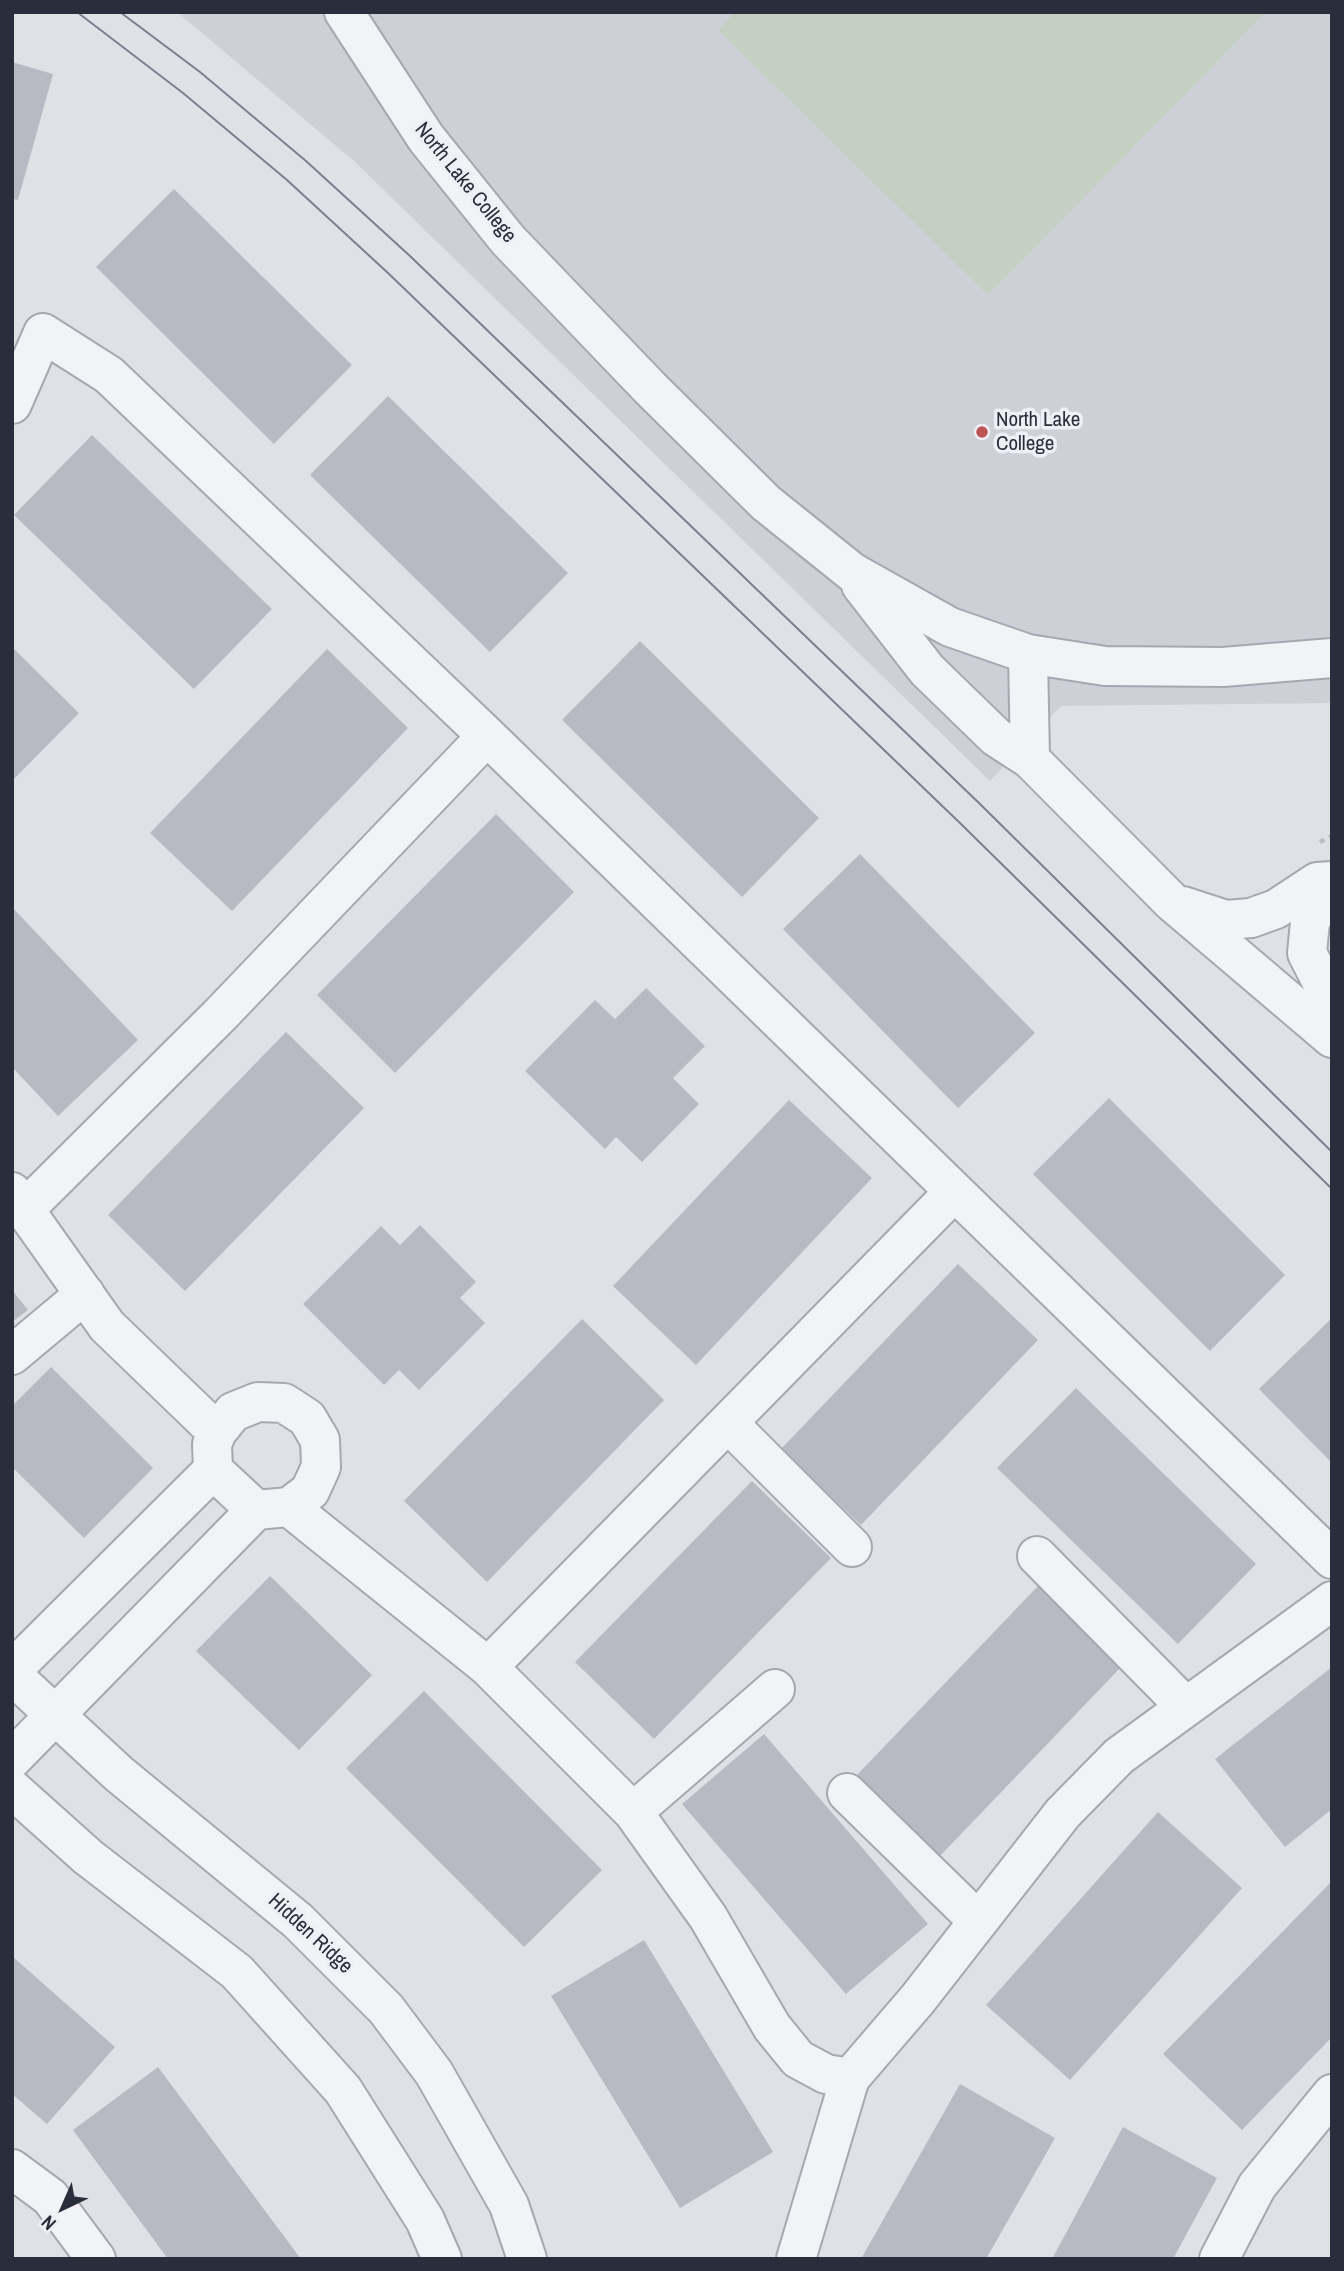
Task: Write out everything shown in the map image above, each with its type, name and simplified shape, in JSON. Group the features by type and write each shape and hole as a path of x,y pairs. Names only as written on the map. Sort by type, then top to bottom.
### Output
{"street":[{"name":"North Lake College","path":"344,12 426,138 508,240 650,388 766,503 852,572 950,627 1028,654 1105,666 1223,667 1332,658"},
{"path":"12,404 43,333 109,375 487,736 1332,1559"},
{"path":"852,572 928,670 996,737 1030,759 1172,902 1332,1038"},
{"path":"1028,654 1030,759"},
{"path":"217,1432 107,1326 19,1201 221,1014 487,736"},
{"path":"1172,902 1226,920 1251,918 1276,909 1317,883 1332,881"},
{"path":"1332,892 1325,895 1310,922 1307,953 1332,1002"},
{"path":"488,1667 954,1192"},
{"path":"12,1356 85,1294"},
{"path":"12,1673 214,1470 212,1444 217,1432 233,1412 258,1402 284,1403 307,1418 320,1440 321,1467 310,1491 272,1508 53,1715 12,1759"},
{"path":"728,1423 852,1547"},
{"path":"214,1470 272,1508 488,1667 633,1812 708,1917 772,2026 798,2059 825,2074 850,2078"},
{"path":"1037,1556 1186,1707"},
{"path":"796,2259 850,2078 1063,1813 1119,1756 1332,1601"},
{"name":"Hidden Ridge","path":"12,1673 53,1715 119,1774 298,1921 386,2010 434,2073 482,2157 509,2205 527,2259"},
{"path":"633,1812 775,1689"},
{"path":"12,1788 88,1857 237,1972 343,2090 425,2220 442,2259"},
{"path":"847,1793 978,1922"},
{"path":"1219,2259 1256,2186 1332,2094"},
{"path":"12,2168 50,2197 93,2258"}],"shaded area":[{"name":"North Lake College","path":"177,12 1332,12 1332,703 1061,706 990,781 354,161"}],"green space":[{"path":"735,12 1266,12 988,295 718,30"}],"building":[{"path":"12,62 53,74 18,200 12,199"},
{"path":"174,189 352,365 274,444 96,267"},
{"path":"388,396 568,573 490,652 310,475"},
{"path":"92,435 272,609 194,689 14,515"},
{"path":"640,641 819,818 742,897 562,720"},
{"path":"12,647 79,713 12,781"},
{"path":"327,649 408,728 232,911 150,833"},
{"path":"496,814 574,892 395,1073 317,995"},
{"path":"860,854 1035,1033 958,1108 783,929"},
{"path":"12,907 138,1040 58,1116 12,1067"},
{"path":"646,988 705,1046 673,1078 699,1104 642,1162 616,1137 605,1149 525,1071 595,1000 615,1019"},
{"path":"286,1032 364,1108 185,1291 108,1215"},
{"path":"1109,1098 1285,1275 1210,1351 1033,1174"},
{"path":"789,1100 872,1178 696,1365 613,1286"},
{"path":"420,1225 476,1282 460,1298 485,1323 419,1390 399,1370 384,1385 303,1304 381,1226 400,1245"},
{"path":"958,1264 1038,1340 861,1525 781,1449"},
{"path":"12,1290 28,1310 12,1322"},
{"path":"1332,1318 1332,1463 1259,1389"},
{"path":"582,1319 664,1400 487,1582 404,1501"},
{"path":"51,1367 153,1468 84,1538 12,1467 12,1406"},
{"path":"1076,1388 1256,1564 1178,1644 997,1468"},
{"path":"752,1481 831,1558 654,1739 575,1662"},
{"path":"270,1576 372,1675 299,1750 196,1651"},
{"path":"1038,1586 1122,1666 940,1856 856,1776"},
{"path":"1332,1667 1332,1809 1285,1847 1215,1759"},
{"path":"424,1691 602,1870 524,1947 346,1768"},
{"path":"764,1734 928,1924 846,1994 682,1804"},
{"path":"1158,1812 1242,1888 1070,2080 986,2005"},
{"path":"1332,1881 1332,2037 1242,2130 1163,2054"},
{"path":"644,1940 773,2152 680,2208 551,1996"},
{"path":"12,1956 115,2047 47,2124 12,2094"},
{"path":"158,2067 301,2259 168,2259 73,2130"},
{"path":"960,2084 1055,2138 986,2259 861,2259"},
{"path":"1123,2127 1217,2178 1173,2259 1052,2259"}],"tram line":[{"path":"77,12 183,93 287,180 388,273 961,824 1332,1189"},
{"path":"120,12 200,72 306,161 410,256 980,804 1332,1152"}],"place":[{"name":"North Lake College","path":"982,432"}]}
